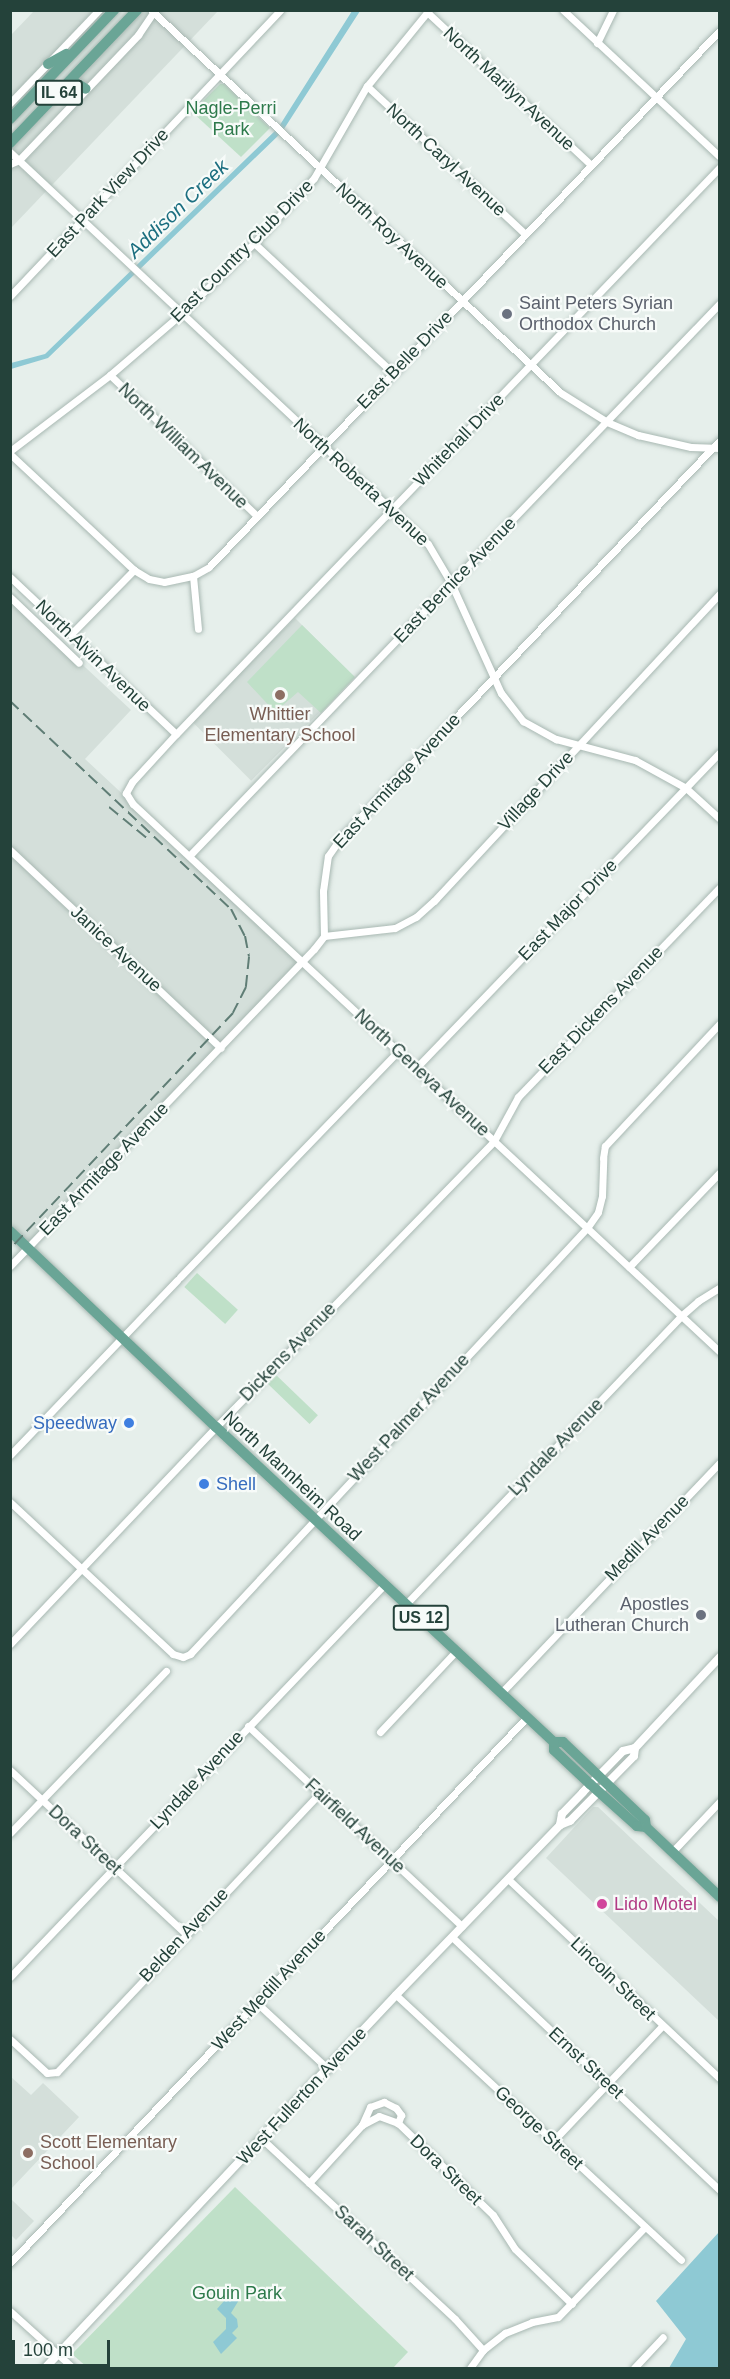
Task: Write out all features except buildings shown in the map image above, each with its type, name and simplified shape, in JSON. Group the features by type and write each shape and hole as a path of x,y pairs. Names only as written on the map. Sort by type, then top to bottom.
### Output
{"main road":[{"name":"IL 64","path":"10,119 114,10"},
{"name":"IL 64","path":"10,143 137,10"},
{"path":"48,64 81,44"},
{"path":"71,80 86,89"},
{"name":"North Mannheim Road","path":"10,1231 216,1427 554,1742 563,1742 645,1820 646,1827"},
{"name":"North Mannheim Road","path":"554,1742 554,1750 594,1788 637,1826 646,1827 720,1897"}],"street":[{"path":"10,103 99,10"},
{"name":"East Park View Drive","path":"10,296 280,10"},
{"path":"563,10 720,157"},
{"path":"597,43 613,10"},
{"path":"10,164 19,160 138,35 153,11"},
{"name":"North Roy Avenue","path":"153,11 461,302 572,402 607,422 666,443 716,448"},
{"name":"East Country Club Drive","path":"10,453 110,375 183,313 254,243 320,169 367,86 428,11"},
{"name":"North Marilyn Avenue","path":"428,11 591,165"},
{"name":"East Belle Drive","path":"134,570 149,579 164,582 194,576 209,567 392,372 720,30"},
{"name":"North Caryl Avenue","path":"367,86 525,234"},
{"name":"North Roberta Avenue","path":"10,152 428,544 452,584 493,678 513,712 523,721 556,739 635,760 686,788 720,819"},
{"name":"Whitehall Drive","path":"126,793 132,782 176,734 720,167"},
{"path":"254,243 392,372"},
{"name":"East Bernice Avenue","path":"190,855 720,303"},
{"name":"North William Avenue","path":"110,375 257,516"},
{"name":"East Armitage Avenue","path":"10,1266 303,962 324,936 323,891 328,856 340,839 716,448 720,440"},
{"path":"10,453 134,570 71,634"},
{"path":"194,576 198,629"},
{"name":"North Alvin Avenue","path":"10,577 176,734"},
{"name":"Village Drive","path":"324,936 378,932 395,928 416,917 435,902 720,593"},
{"path":"11,599 79,663"},
{"name":"East Major Drive","path":"416,1068 720,752"},
{"name":"North Geneva Avenue","path":"126,793 133,804 720,1352"},
{"name":"Janice Avenue","path":"10,850 221,1048"},
{"name":"East Dickens Avenue","path":"494,1141 518,1097 720,887"},
{"name":"West Palmer Avenue","path":"81,1569 173,1654 180,1656 190,1654 587,1228 598,1212 602,1196 603,1158 606,1146 720,1023"},
{"path":"10,1455 398,1051"},
{"name":"Dickens Avenue","path":"10,1644 216,1427 494,1141"},
{"path":"629,1267 720,1172"},
{"name":"Lyndale Avenue","path":"406,1604 681,1316 698,1301 720,1287"},
{"name":"Medill Avenue","path":"501,1693 720,1462"},
{"path":"10,1502 81,1569"},
{"name":"Lyndale Avenue","path":"10,1977 385,1584"},
{"path":"380,1732 456,1651"},
{"name":"West Fullerton Avenue","path":"45,2368 462,1926 560,1825 570,1821 623,1751 635,1748 720,1657"},
{"path":"10,1833 166,1671"},
{"name":"West Medill Avenue","path":"10,2263 527,1717"},
{"name":"Fairfield Avenue","path":"248,1726 462,1926"},
{"name":"Dora Street","path":"10,1770 185,1933"},
{"name":"Belden Avenue","path":"10,2039 47,2073 57,2072 185,1933 320,1793"},
{"path":"672,1852 720,1801"},
{"name":"Lincoln Street","path":"508,1879 720,2079"},
{"name":"Ernst Street","path":"452,1937 720,2190"},
{"name":"George Street","path":"396,1995 681,2260"},
{"path":"257,2003 328,2069"},
{"path":"553,2140 662,2026"},
{"path":"309,2183 362,2125 369,2107 384,2102 396,2108 401,2115 398,2123"},
{"name":"Dora Street","path":"362,2125 379,2116 398,2123 493,2216 515,2249 572,2304"},
{"name":"Sarah Street","path":"262,2139 456,2319 483,2350"},
{"path":"470,2368 483,2350 505,2333 532,2322 558,2317 645,2227"},
{"path":"10,2311 73,2368"},
{"path":"634,2368 663,2337"}],"shaded area":[{"path":"34,11 114,11 11,119 11,35"},
{"path":"137,11 218,11 11,228 10,143"},
{"path":"10,597 131,710 85,759 303,962 28,1248 10,1231"},
{"name":"Whittier Elementary School","path":"295,618 354,677 251,781 192,721"},
{"path":"593,1807 598,1807 719,1921 719,2021 546,1858"},
{"name":"Scott Elementary School","path":"10,2076 31,2095 43,2083 79,2117 11,2189"},
{"name":"Scott Elementary School","path":"11,2199 34,2221 16,2240 11,2235"}],"green space":[{"name":"Nagle-Perri Park","path":"220,84 224,84 270,128 241,157 192,112"},
{"path":"302,625 355,677 321,713 298,692 275,712 247,682"},
{"path":"197,1273 238,1310 225,1324 184,1287"},
{"path":"274,1373 318,1415 310,1424 266,1382"},
{"name":"Gouin Park","path":"235,2187 408,2352 393,2368 88,2368 72,2354"}],"water":[{"path":"352,11 360,11 282,132 48,358 11,369 11,363 45,354 278,128"},
{"path":"719,2232 719,2368 669,2368 686,2339 656,2301"},
{"path":"232,2292 239,2300 231,2313 237,2319 238,2327 232,2333 237,2338 221,2354 213,2342 226,2329 226,2318 217,2309"}],"railway":[{"path":"10,701 231,909 245,936 249,957 246,987 233,1013 10,1249"},
{"path":"109,807 148,839"}],"place":[{"name":"Saint Peters Syrian Orthodox Church","path":"507,314"},
{"name":"Whittier Elementary School","path":"280,695"},
{"name":"Speedway","path":"129,1423"},
{"name":"Shell","path":"204,1484"},
{"name":"Apostles Lutheran Church","path":"701,1615"},
{"name":"Lido Motel","path":"602,1904"},
{"name":"Scott Elementary School","path":"28,2153"}],"water label":[{"name":"Addison Creek","path":"178,209"}]}
